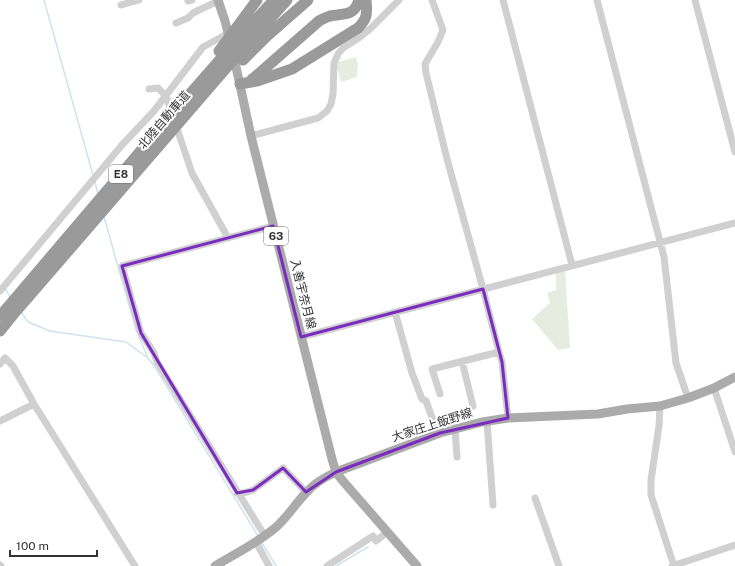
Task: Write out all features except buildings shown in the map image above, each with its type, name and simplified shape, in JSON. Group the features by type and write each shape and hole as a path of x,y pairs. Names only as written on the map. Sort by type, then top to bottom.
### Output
{"highway":[{"path":"233,35 257,0"},
{"name":"北陸自動車道","path":"0,331 6,313 161,127 233,35 274,0"},
{"name":"北陸自動車道","path":"6,313 242,56 287,0"},
{"path":"242,56 308,0"},
{"path":"240,84 255,77 319,21 325,17 349,13 354,10 359,0"},
{"path":"240,84 257,81 292,69 358,28 364,22 366,16 366,0"}],"main road":[{"name":"入善宇奈月線","path":"218,1 233,35 240,84 251,136 336,472 418,566"},
{"name":"大家庄上飯野線","path":"215,566 265,536 281,522 306,492 321,480 336,472 438,434 487,421 508,418 598,414 627,409 660,406 688,398 714,388 735,377"}],"street":[{"path":"121,5 139,0"},
{"path":"251,136 318,118 327,111 331,104 334,63 338,54 343,48 370,29 399,0"},
{"path":"432,0 443,30 425,64 426,73 447,159 502,362 508,418"},
{"path":"503,0 572,265"},
{"path":"597,0 664,257 676,363 688,398"},
{"path":"695,0 735,152"},
{"path":"176,23 218,1"},
{"path":"0,291 117,151 154,111 202,47 233,35"},
{"path":"149,89 158,88 166,96 192,173 228,238"},
{"path":"301,337 735,223"},
{"path":"265,536 237,493 157,362 154,353 141,333 122,266 273,226"},
{"path":"395,312 412,373 422,399 426,401 438,434"},
{"path":"440,394 432,369 499,352"},
{"path":"0,364 5,358 13,366 34,404 135,566"},
{"path":"462,361 473,406"},
{"path":"714,388 735,452"},
{"path":"0,420 34,404"},
{"path":"660,406 659,426 651,480 651,495 673,566 735,545"},
{"path":"487,421 493,505"},
{"path":"455,429 457,457"},
{"path":"237,493 244,493 253,490 283,468 306,492"},
{"path":"535,498 559,566"},
{"path":"327,566 373,536 376,541 387,532"},
{"path":"256,542 269,566"}],"highlighted area":[{"path":"273,226 301,337 483,289 502,362 508,418 440,433 336,472 306,492 283,468 253,490 237,493 141,333 122,266"}],"shaded area":[{"path":"356,57 358,65 357,77 341,82 337,67 338,62"},
{"path":"565,270 570,348 558,350 532,319 550,303 547,293 556,290 556,272"}],"waterway":[{"path":"44,0 93,175"},
{"path":"95,182 98,194"},
{"path":"104,217 136,330 148,358"},
{"path":"5,288 10,297"},
{"path":"21,312 28,322 50,331 126,342 148,358 155,367 258,536"},
{"path":"262,543 276,566"},
{"path":"336,566 368,547"}]}
